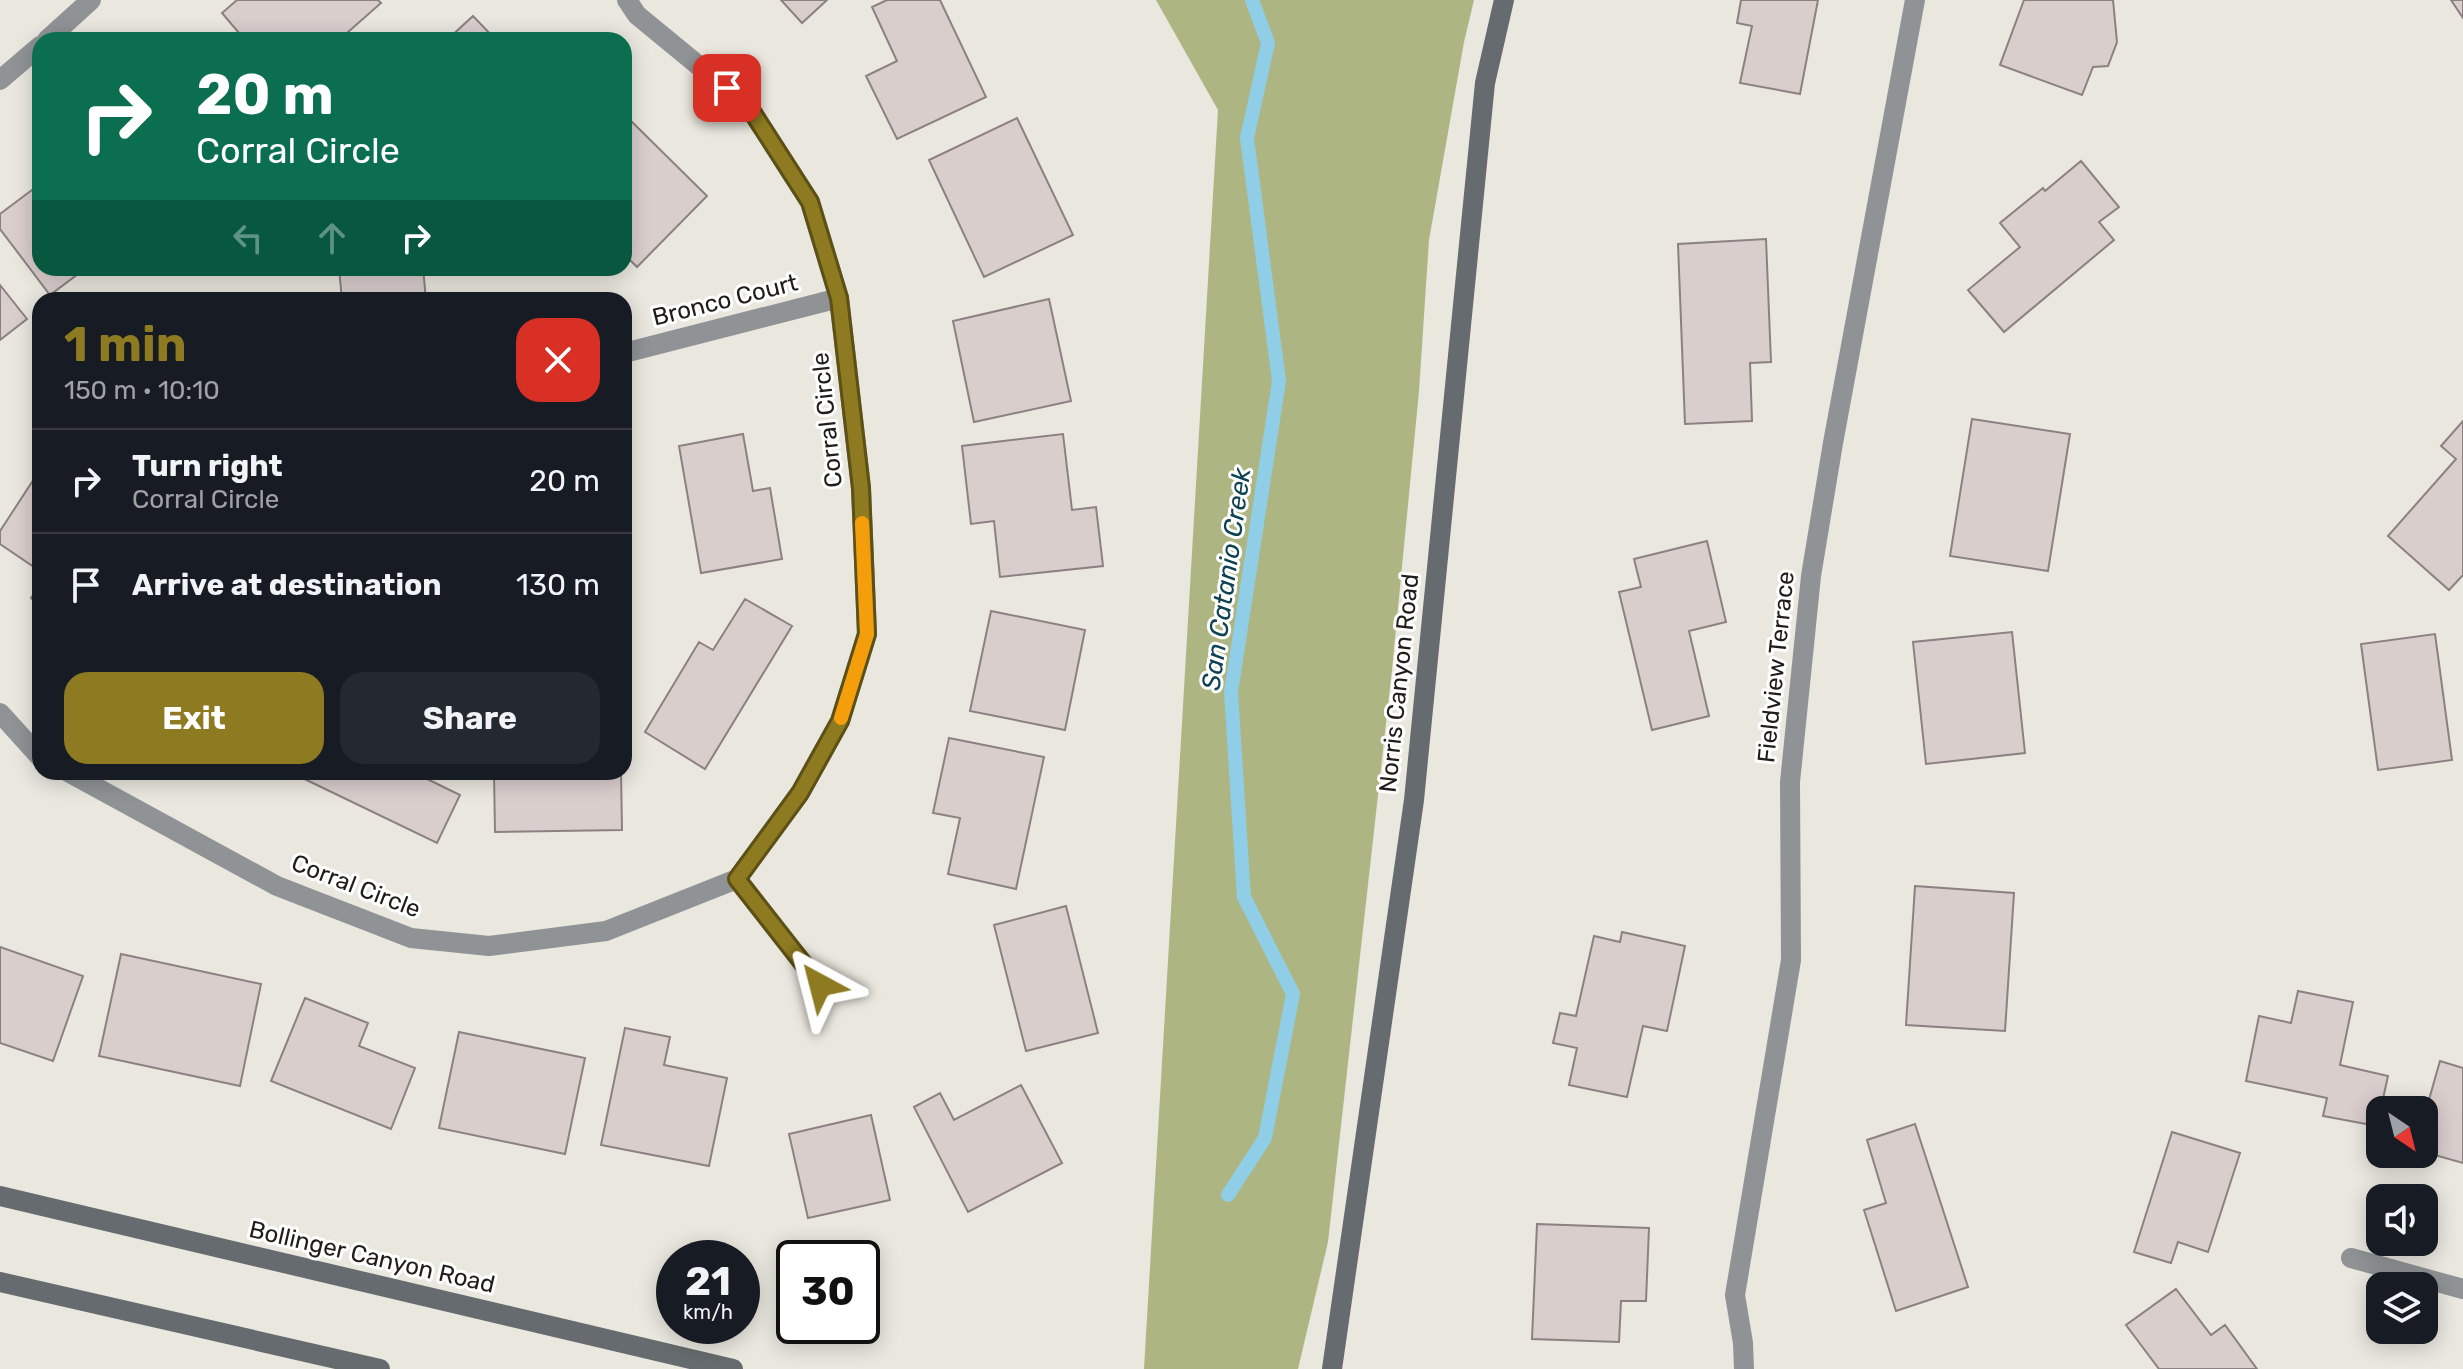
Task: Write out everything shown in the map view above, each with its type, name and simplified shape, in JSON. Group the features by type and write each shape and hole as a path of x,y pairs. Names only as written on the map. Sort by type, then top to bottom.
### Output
{"street":[{"path":"56,32 91,0"},
{"name":"Corral Circle","path":"83,780 277,886 411,938 489,946 606,931 737,879 800,793 840,721 867,634 861,488 839,298 810,202 749,107 637,15 627,0"},
{"name":"Norris Canyon Road","path":"1332,1369 1414,800 1485,83 1504,0"},
{"name":"Fieldview Terrace","path":"1744,1369 1735,1295 1791,960 1790,782 1811,576 1915,0"},
{"path":"0,80 32,53"},
{"name":"Bronco Court","path":"632,351 839,298"},
{"path":"0,713 32,748"},
{"path":"737,879 820,985"},
{"name":"Bollinger Canyon Road","path":"0,1196 733,1369"},
{"path":"2351,1258 2463,1289"},
{"path":"0,1282 380,1369"},
{"name":"Fieldview Terrace","path":"1743,1343 1758,1369"}],"green space":[{"path":"1156,0 1474,0 1429,240 1419,391 1392,670 1328,1242 1298,1369 1144,1369 1218,110"}],"building":[{"path":"237,0 378,0 381,3 348,32 238,32 222,13"},
{"path":"781,0 827,0 802,23"},
{"path":"887,0 940,0 986,97 897,139 866,76 897,61 872,7"},
{"path":"1741,0 1818,0 1800,94 1740,83 1752,26 1737,23"},
{"path":"2024,0 2113,0 2117,42 2108,66 2093,67 2082,95 2000,65"},
{"path":"2451,0 2463,0 2463,18"},
{"path":"473,16 488,32 456,32"},
{"path":"1017,118 1073,235 984,277 929,160"},
{"path":"632,122 707,196 637,267 632,262"},
{"path":"2081,161 2119,207 2099,222 2114,240 2004,332 1968,290 2020,247 2000,223"},
{"path":"32,190 32,271 0,229 0,214"},
{"path":"1766,239 1771,362 1750,363 1752,421 1685,424 1678,244"},
{"path":"36,276 75,276 54,292 48,292"},
{"path":"340,276 424,276 425,292 341,292"},
{"path":"0,285 27,319 0,340"},
{"path":"1049,299 1071,401 974,422 953,321"},
{"path":"1972,419 2070,434 2048,571 1950,556"},
{"path":"2463,421 2463,575 2449,590 2388,536 2456,459 2441,446"},
{"path":"743,434 753,491 770,488 782,559 701,573 679,446"},
{"path":"1063,434 1072,510 1096,507 1103,566 1000,577 994,521 971,524 962,446"},
{"path":"32,482 32,566 0,544 0,531"},
{"path":"1707,541 1726,622 1689,631 1709,716 1652,730 1619,592 1641,587 1634,559"},
{"path":"745,599 792,626 705,769 645,732 699,642 713,650"},
{"path":"991,611 1085,630 1065,730 970,711"},
{"path":"2012,632 2025,753 1926,764 1913,642"},
{"path":"2435,634 2452,760 2378,770 2361,644"},
{"path":"949,738 1044,757 1016,889 948,874 960,818 933,813"},
{"path":"307,780 429,780 460,795 437,843"},
{"path":"494,780 621,780 622,830 495,832"},
{"path":"1915,886 2014,893 2005,1031 1906,1025"},
{"path":"1066,906 1098,1033 1026,1051 994,925"},
{"path":"1622,932 1685,946 1667,1031 1643,1026 1627,1097 1569,1085 1577,1048 1553,1043 1560,1013 1576,1016 1594,936 1620,942"},
{"path":"0,947 83,976 53,1061 0,1043"},
{"path":"121,954 261,984 240,1086 99,1056"},
{"path":"2298,991 2353,1002 2340,1065 2388,1076 2384,1096 2366,1096 2366,1124 2323,1116 2327,1098 2246,1081 2259,1016 2291,1023"},
{"path":"305,998 368,1023 359,1046 415,1068 391,1129 271,1081"},
{"path":"625,1028 670,1037 664,1065 727,1078 709,1166 601,1145"},
{"path":"459,1032 585,1058 565,1154 439,1128"},
{"path":"2440,1061 2463,1068 2463,1163 2438,1156 2438,1096 2430,1096"},
{"path":"1021,1085 1062,1163 968,1212 914,1107 940,1093 954,1120"},
{"path":"871,1115 890,1200 808,1218 789,1134"},
{"path":"1915,1124 1968,1287 1896,1311 1864,1210 1886,1203 1867,1140"},
{"path":"2172,1132 2240,1153 2208,1252 2178,1242 2171,1263 2134,1252"},
{"path":"1537,1224 1649,1228 1646,1301 1621,1301 1619,1342 1532,1339"},
{"path":"2176,1289 2211,1335 2225,1325 2257,1369 2159,1369 2126,1325"}],"waterway":[{"name":"San Catanio Creek","path":"1228,1195 1265,1138 1293,994 1244,897 1231,692 1279,381 1247,138 1268,43 1252,0"}],"slow traffic":[{"path":"841,718 867,634 862,523"}],"route":[{"path":"727,88 749,107 810,202 839,298 861,488 867,634 840,721 800,793 737,879 820,985"}]}
